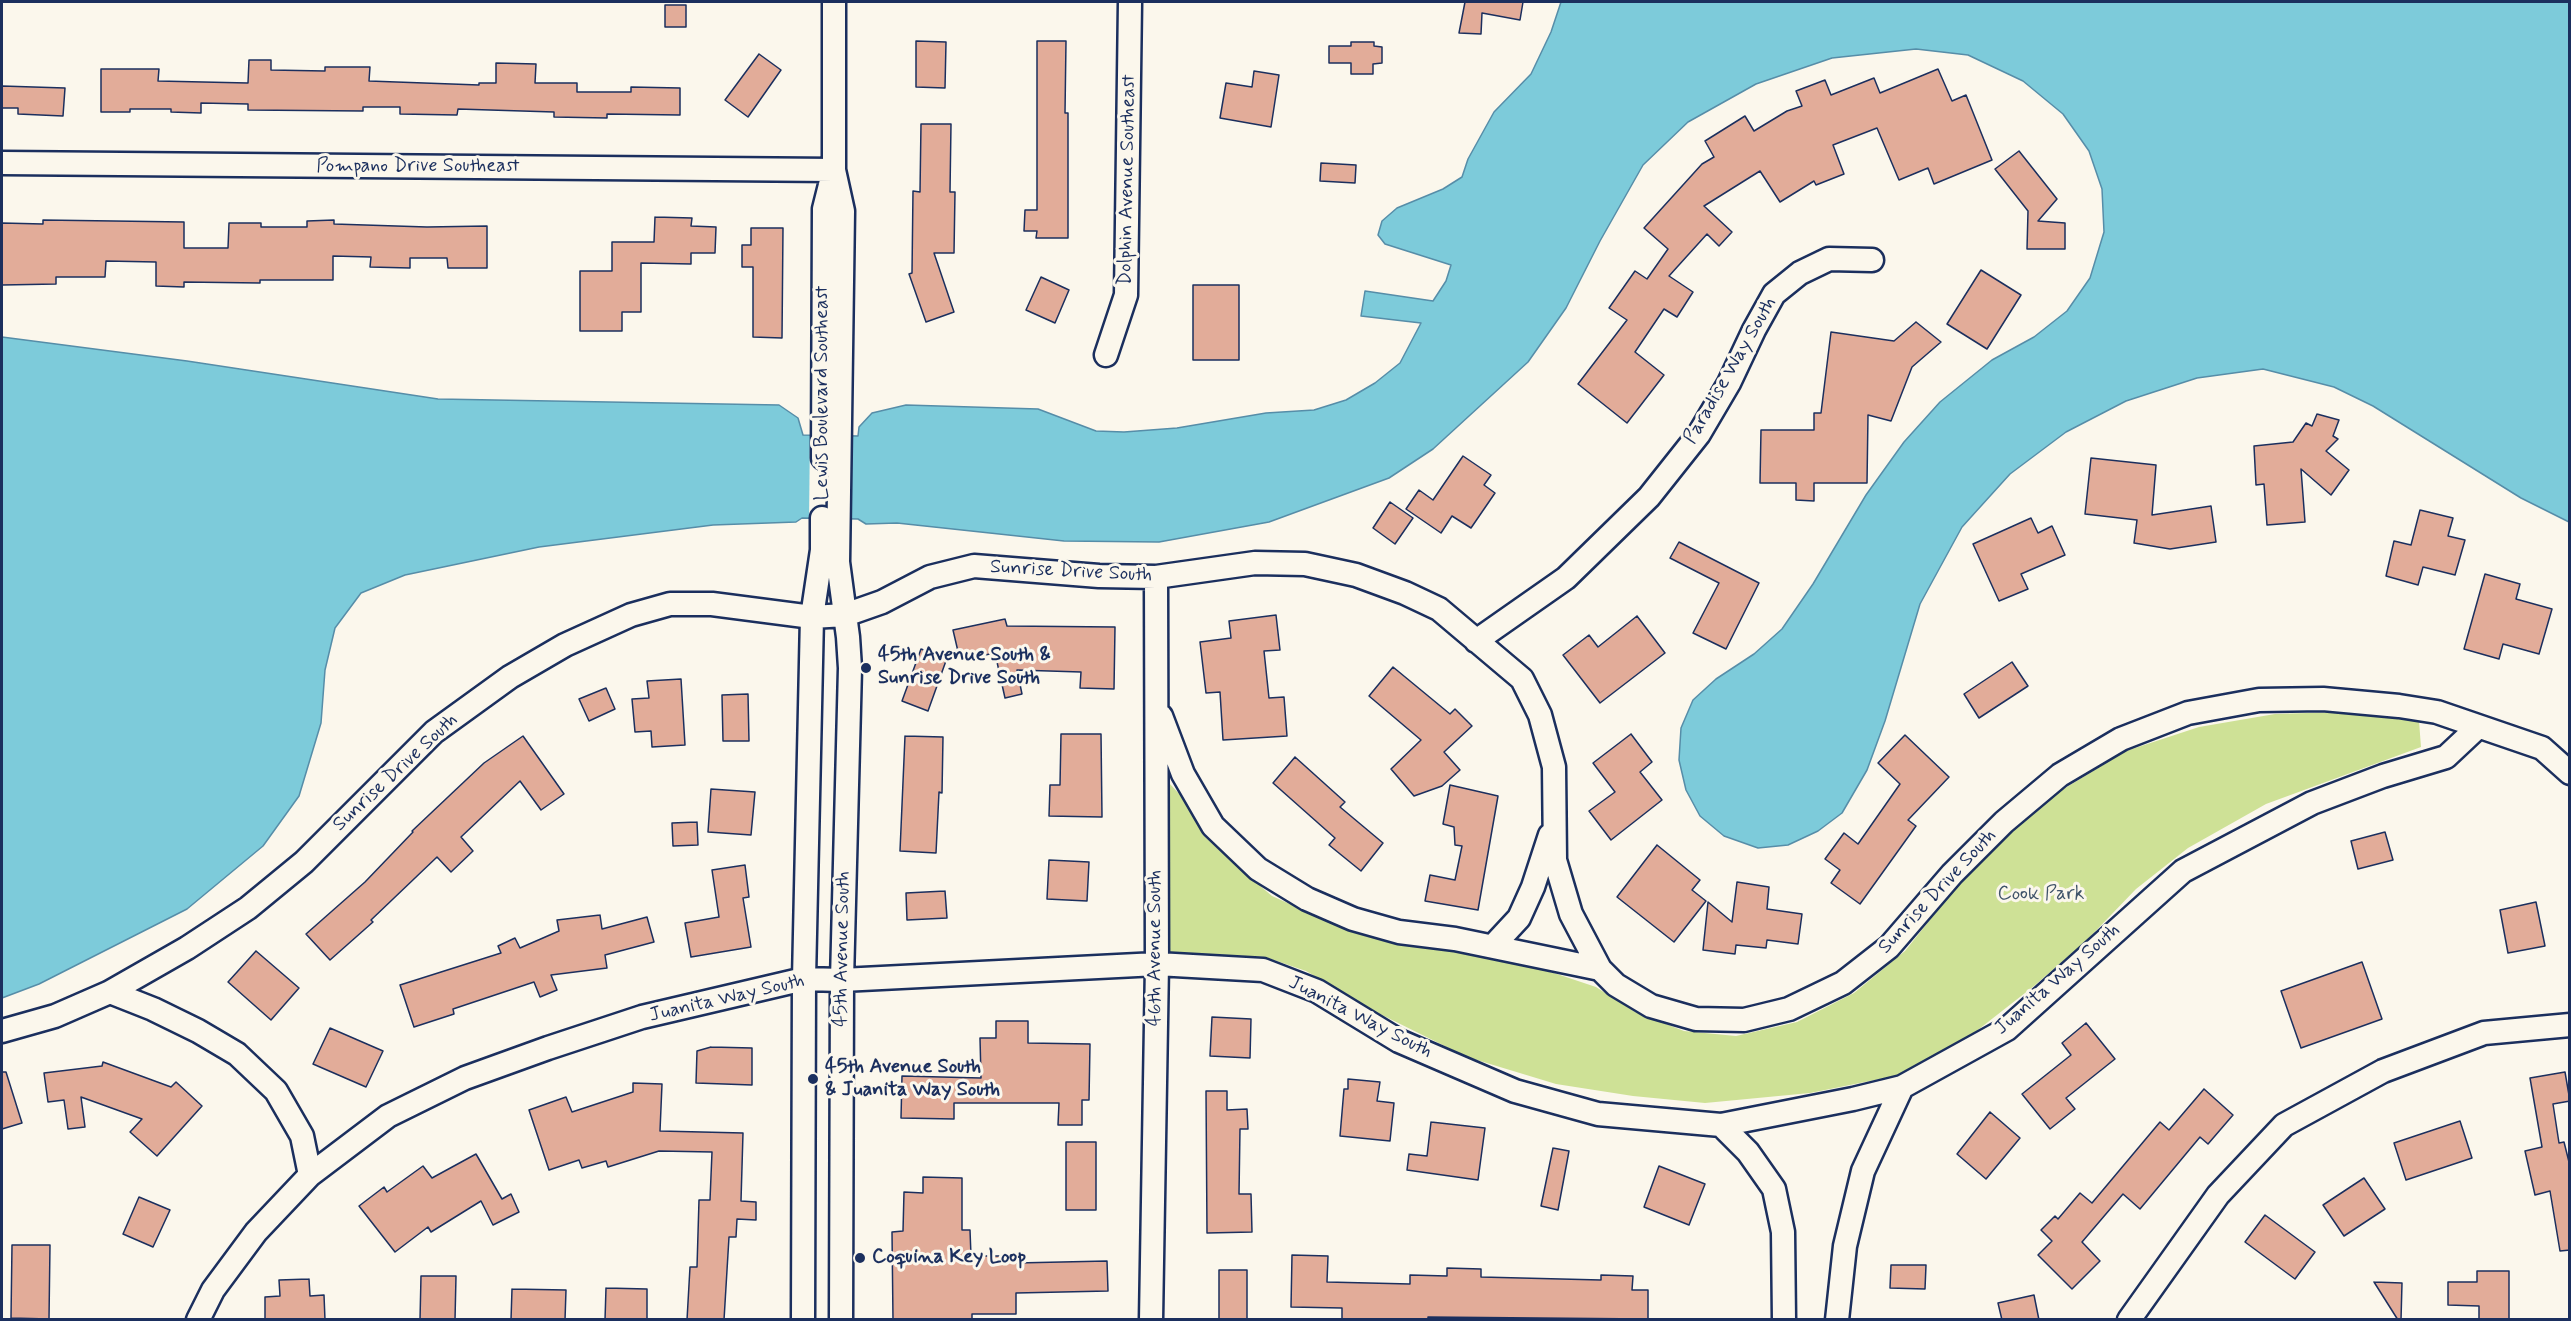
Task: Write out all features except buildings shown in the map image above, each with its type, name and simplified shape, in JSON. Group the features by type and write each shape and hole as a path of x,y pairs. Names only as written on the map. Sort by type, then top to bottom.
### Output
{"street":[{"name":"Lewis Boulevard Southeast","path":"834,2 834,170 824,209 830,520 845,615"},
{"name":"Dolphin Avenue Southeast","path":"1106,355 1126,295 1130,2"},
{"name":"Pompano Drive Southeast","path":"2,164 834,170"},
{"name":"Paradise Way South","path":"1476,641 1566,578 1649,497 1699,434 1729,383 1774,294 1800,273 1829,259 1872,260"},
{"name":"Lewis Boulevard Southeast","path":"812,617 822,550 830,520"},
{"name":"Sunrise Drive South","path":"2,1031 55,1016 111,992 188,948 248,908 304,862 434,732 510,676 566,645 631,615 670,604 712,604 812,617 845,615 882,602 930,577 974,566 1099,576 1156,577 1255,562 1305,564 1356,574 1439,609 1522,679 1539,715 1554,767 1555,860 1571,914 1600,969 1616,985 1651,1006 1696,1019 1744,1020 1789,1009 1843,982 1888,947 1952,874 2004,822 2060,775 2121,739 2188,713 2259,700 2323,699 2438,712 2478,728 2542,748 2570,773"},
{"name":"46th Avenue South","path":"1151,1320 1157,964 1156,577"},
{"name":"45th Avenue South","path":"841,1320 842,980 850,668 845,615"},
{"name":"45th Avenue South","path":"803,1320 804,979 812,617"},
{"path":"1155,701 1183,774 1213,826 1258,868 1307,899 1353,919 1399,932 1455,939 1600,969"},
{"name":"Juanita Way South","path":"198,1320 213,1290 256,1232 310,1175 388,1116 465,1078 642,1017 804,979 842,980 1157,964 1263,970 1317,991 1399,1041 1515,1091 1598,1114 1721,1125 1853,1100 1902,1087 2007,1029 2183,872 2313,803 2383,776 2446,757 2478,728"},
{"path":"1493,946 1519,918 1533,886 1554,820"},
{"path":"111,992 180,1022 237,1054 276,1092 302,1136 310,1175"},
{"path":"2129,1320 2218,1195 2284,1125 2382,1071 2484,1033 2570,1025"},
{"path":"1837,1320 1845,1246 1863,1171 1902,1087"},
{"path":"1721,1125 1748,1152 1774,1189 1783,1232 1784,1320"}],"green space":[{"name":"Cook Park","path":"2340,712 2419,721 2421,747 2266,804 2188,848 2136,889 2086,941 2034,986 1965,1040 1895,1076 1810,1093 1705,1103 1633,1096 1556,1084 1467,1057 1382,1015 1306,971 1265,957 1167,952 1167,809 1170,784 1183,798 1203,835 1232,862 1272,896 1328,921 1372,936 1502,958 1596,987 1635,1012 1684,1031 1736,1036 1797,1022 1854,993 1905,951 1957,886 2014,830 2057,793 2126,751 2199,727 2275,714"}],"water":[{"path":"1561,2 2569,2 2569,522 2521,498 2373,406 2334,387 2263,369 2197,378 2126,401 2066,432 2010,474 1962,527 1920,604 1885,721 1867,770 1842,813 1818,831 1788,845 1758,848 1724,836 1700,816 1686,790 1679,760 1681,728 1693,700 1716,679 1754,654 1782,629 1813,584 1866,495 1904,442 1940,402 1992,360 2034,337 2067,311 2090,278 2104,232 2102,189 2089,151 2063,114 2023,81 1968,55 1916,49 1832,58 1756,84 1688,122 1643,165 1600,241 1566,308 1528,362 1433,449 1389,478 1269,522 1159,542 1064,541 897,523 866,524 858,519 802,518 796,522 713,525 539,547 405,575 361,593 335,628 325,670 321,723 299,796 263,846 187,909 39,984 2,998 2,337 187,361 438,399 779,405 798,418 803,435 858,436 859,427 872,413 906,405 1038,409 1096,431 1124,432 1177,428 1266,413 1314,410 1346,400 1375,383 1400,363 1421,323 1361,316 1365,291 1433,301 1446,281 1451,265 1385,244 1378,235 1382,221 1397,208 1443,189 1462,177 1468,159 1494,112 1531,74 1551,32"}],"pier":[{"path":"810,434 852,435 851,520 809,520"}],"place":[{"name":"45th Avenue South & Sunrise Drive South","path":"866,668"},
{"name":"45th Avenue South & Juanita Way South","path":"813,1079"},
{"name":"Coquina Key Loop","path":"860,1258"}]}
